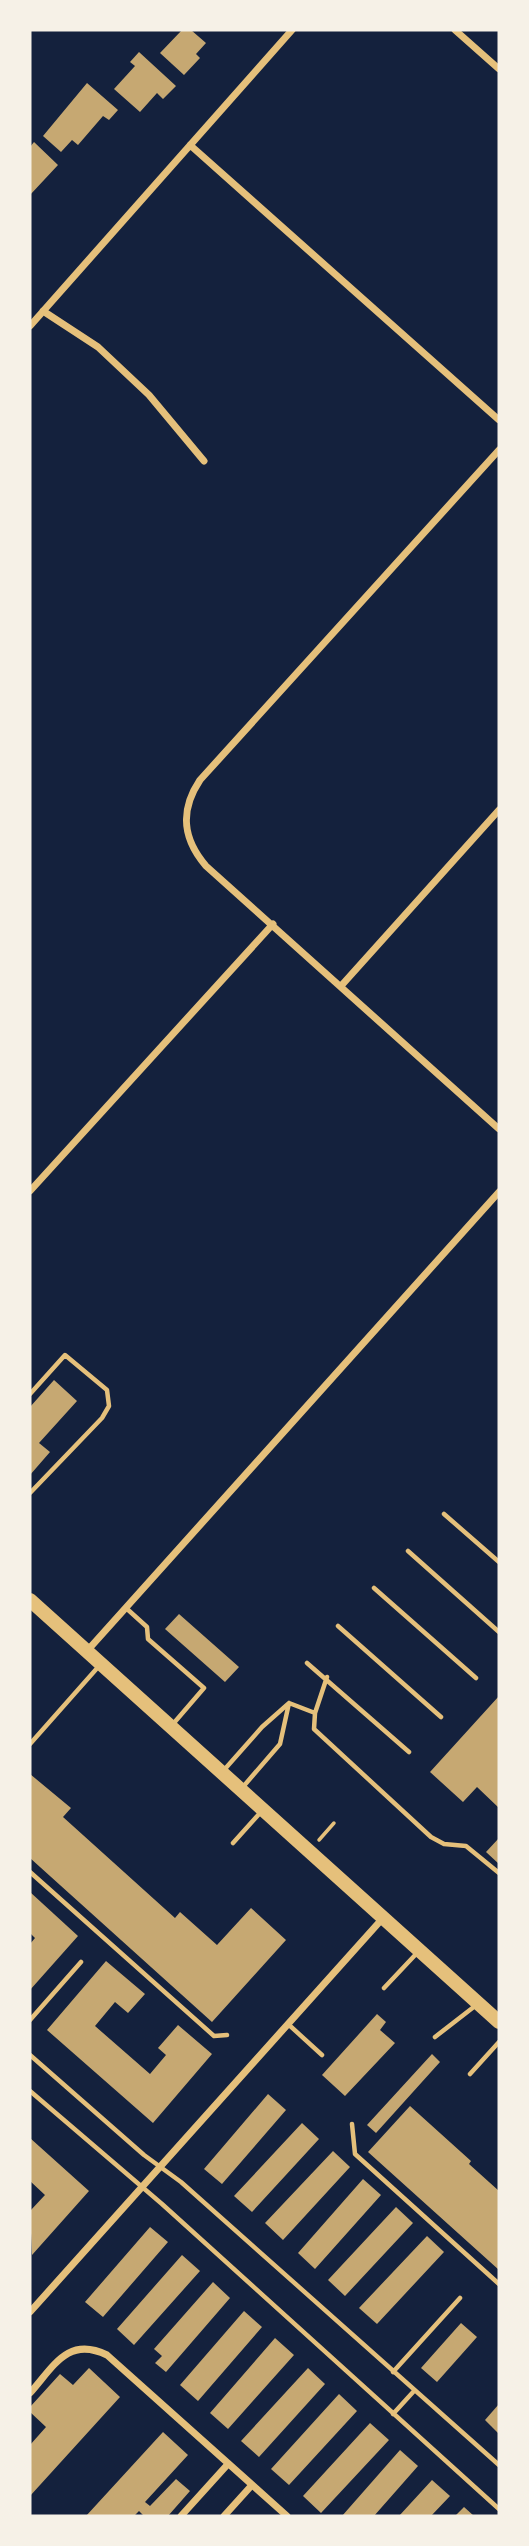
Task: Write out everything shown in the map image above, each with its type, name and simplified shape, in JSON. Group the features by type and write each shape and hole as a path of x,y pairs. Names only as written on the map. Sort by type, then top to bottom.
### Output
{"main road":[{"path":"30,1600 499,2022"}],"street":[{"path":"30,326 292,30"},
{"path":"456,30 499,69"},
{"path":"190,145 499,420"},
{"path":"43,311 98,347 149,395 204,461"},
{"path":"499,450 200,780 189,797 185,814 188,836 195,852 206,866 499,1129"},
{"path":"341,986 499,810"},
{"path":"30,1191 272,924"},
{"path":"88,1651 499,1192"},
{"path":"30,2312 383,1918"},
{"path":"30,2393 71,2350 96,2349 107,2355 287,2516"},
{"path":"181,2516 228,2464"},
{"path":"223,2516 252,2485"}],"lane":[{"path":"30,1394 65,1355 107,1390 109,1406 102,1418 30,1493"},
{"path":"444,1514 499,1562"},
{"path":"408,1551 499,1632"},
{"path":"374,1588 476,1678"},
{"path":"125,1608 147,1627 148,1639 204,1688 171,1726"},
{"path":"338,1626 441,1717"},
{"path":"30,1744 101,1663"},
{"path":"307,1663 327,1677 409,1752"},
{"path":"327,1677 315,1713 314,1728 432,1838 444,1844 466,1846 499,1873"},
{"path":"289,1703 315,1713"},
{"path":"223,1771 262,1727 289,1703"},
{"path":"242,1788 280,1744 289,1703"},
{"path":"233,1843 264,1809"},
{"path":"30,1871 214,2036 227,2035"},
{"path":"384,1988 419,1950"},
{"path":"30,2020 81,1962"},
{"path":"435,2037 478,2003"},
{"path":"287,2024 322,2055"},
{"path":"470,2074 499,2042"},
{"path":"30,2055 499,2465"},
{"path":"30,2091 142,2187 499,2509"},
{"path":"352,2124 355,2154 499,2284"},
{"path":"393,2372 460,2298"},
{"path":"393,2414 414,2391"}],"path":[{"path":"310,1851 334,1823"}],"building":[{"path":"182,30 191,30 206,43 196,54 200,58 184,75 160,53"},
{"path":"139,52 176,86 163,99 157,93 140,112 114,89 135,66 130,62"},
{"path":"87,83 118,110 109,120 103,116 78,145 72,140 61,152 43,136"},
{"path":"34,142 58,165 30,195 30,147"},
{"path":"54,1380 77,1401 39,1443 50,1452 30,1475 30,1407"},
{"path":"179,1614 239,1667 225,1682 165,1629"},
{"path":"499,1696 499,1808 477,1787 463,1802 430,1772"},
{"path":"30,1774 71,1808 63,1817 175,1918 180,1912 217,1945 251,1908 286,1940 212,2022 30,1858"},
{"path":"499,1838 499,1864 486,1852"},
{"path":"30,1892 78,1936 30,1990 30,1944 35,1938 30,1933"},
{"path":"106,1961 145,1994 128,2013 115,2002 95,2026 150,2074 166,2055 158,2048 178,2025 212,2054 153,2123 47,2030"},
{"path":"377,2014 386,2022 380,2030 395,2043 345,2096 322,2075"},
{"path":"432,2054 440,2062 376,2133 367,2125"},
{"path":"268,2094 286,2110 222,2184 204,2169"},
{"path":"410,2106 471,2161 469,2164 499,2191 499,2270 368,2152"},
{"path":"302,2123 319,2139 252,2212 234,2196"},
{"path":"30,2138 89,2191 32,2255 30,2211 45,2195 30,2181"},
{"path":"333,2151 350,2167 283,2240 265,2223"},
{"path":"363,2179 381,2195 315,2269 298,2253"},
{"path":"396,2207 413,2223 345,2296 328,2280"},
{"path":"150,2227 168,2242 103,2317 85,2302"},
{"path":"427,2236 444,2252 377,2324 359,2308"},
{"path":"182,2255 200,2271 134,2345 117,2329"},
{"path":"213,2282 230,2298 166,2372 155,2363 162,2356 154,2349"},
{"path":"244,2311 262,2327 198,2401 180,2385"},
{"path":"461,2323 477,2337 437,2382 421,2368"},
{"path":"275,2338 294,2355 228,2429 210,2413"},
{"path":"89,2368 120,2397 30,2496 30,2445 46,2427 30,2412 30,2407 60,2374 73,2385"},
{"path":"308,2368 325,2384 259,2457 241,2441"},
{"path":"339,2394 357,2411 289,2485 271,2469"},
{"path":"499,2404 499,2434 485,2420"},
{"path":"370,2423 389,2440 321,2513 303,2496"},
{"path":"163,2432 188,2455 145,2502 150,2506 176,2479 190,2491 168,2516 144,2516 139,2511 134,2516 86,2516"},
{"path":"400,2450 418,2466 374,2516 342,2516"},
{"path":"432,2480 450,2496 431,2516 399,2516"},
{"path":"464,2507 474,2516 455,2516"}]}
